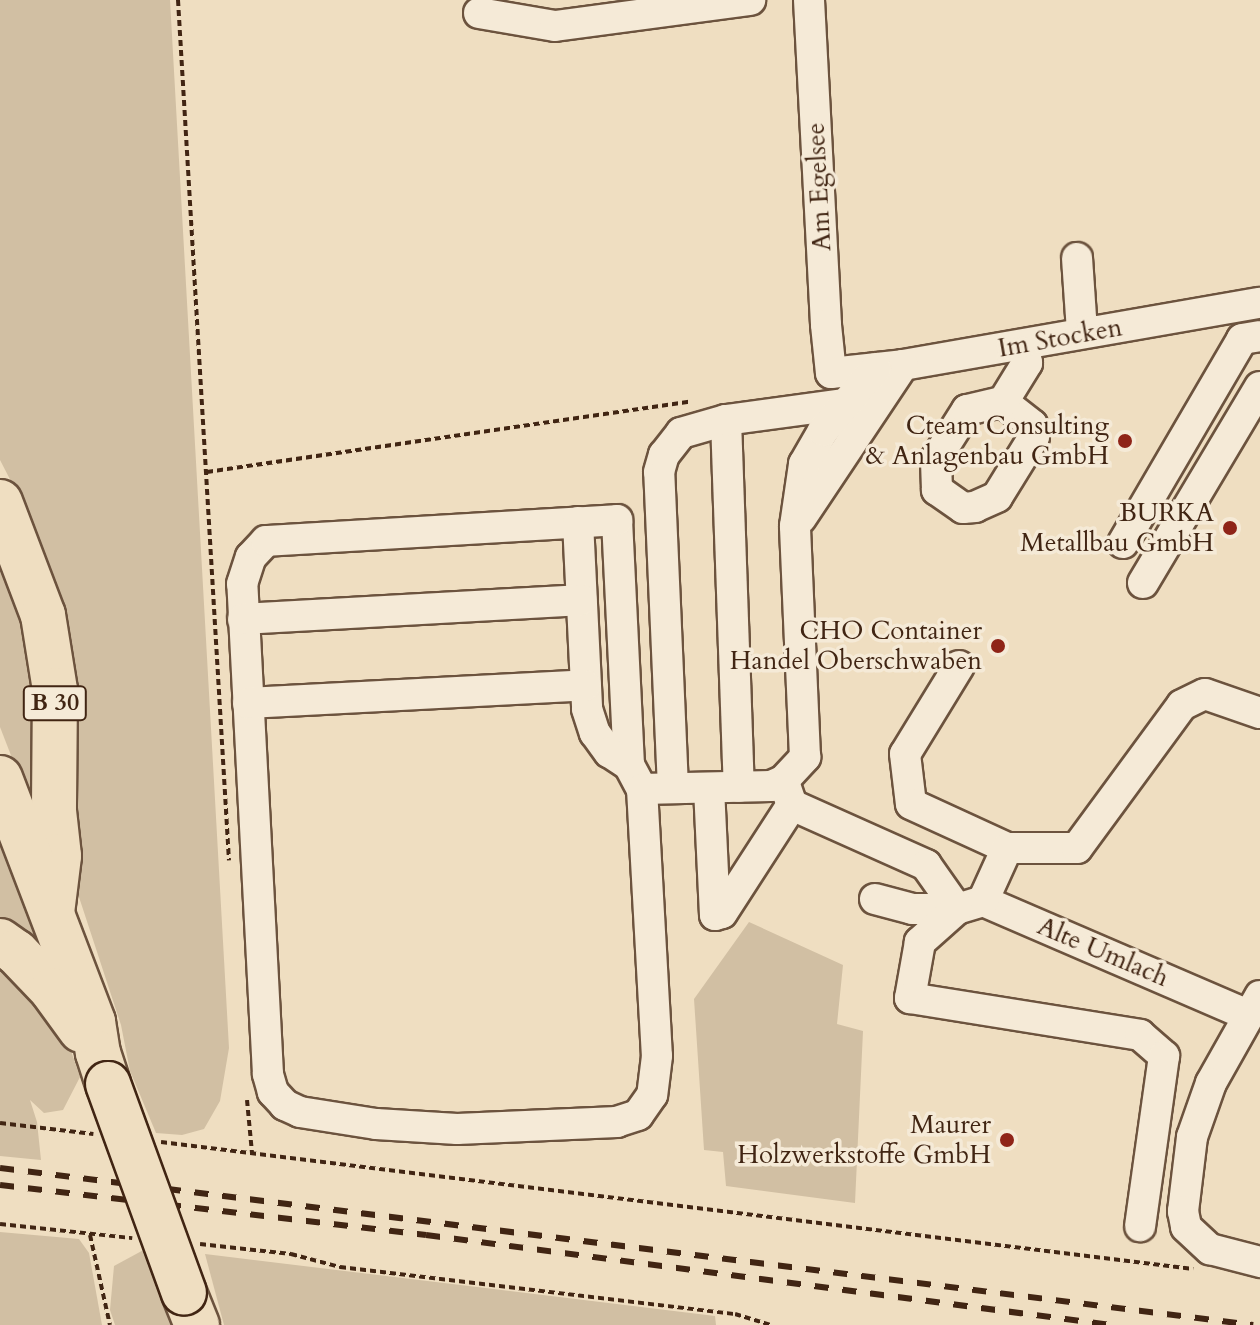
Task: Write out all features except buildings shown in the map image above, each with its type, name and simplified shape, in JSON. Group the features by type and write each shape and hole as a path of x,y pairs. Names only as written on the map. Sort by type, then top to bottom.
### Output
{"highway":[{"name":"B 30","path":"0,502 43,615 55,690 54,811 59,856 52,913"},
{"name":"B 30","path":"0,778 93,1022 103,1068 190,1309"},
{"name":"B 30","path":"0,941 16,952 52,990 103,1068"}],"street":[{"path":"479,13 555,26 750,0"},
{"name":"Am Egelsee","path":"809,0 826,325 867,369"},
{"path":"1077,258 1082,332"},
{"name":"Im Stocken","path":"867,369 1260,303"},
{"path":"1123,543 1242,339 1260,336"},
{"path":"1003,402 1027,363 1024,345"},
{"path":"726,420 724,787 715,915 722,913 805,757 795,526 804,464 867,369"},
{"path":"795,526 867,369"},
{"path":"1143,583 1260,387"},
{"path":"673,788 659,472 669,443 681,433 726,420 845,404"},
{"path":"617,520 657,1056 652,1095 638,1115 617,1122 457,1129 376,1124 300,1112 285,1105 273,1092 268,1074 243,619 242,584 251,557 266,541 578,522 617,520"},
{"path":"578,522 587,709 595,733 609,752 635,777 673,788 771,786 788,793 926,865 970,905"},
{"path":"243,619 581,600"},
{"path":"959,666 905,754 911,804 1007,848 1077,848 1182,705 1205,694 1260,713"},
{"path":"248,703 586,685"},
{"path":"1007,848 970,905 920,942 910,998 1140,1035 1164,1056 1140,1226"},
{"path":"875,899 912,909 970,905"},
{"name":"Alte Umlach","path":"970,905 1254,1006"},
{"path":"1254,1006 1211,1083 1192,1137 1183,1192 1186,1227 1210,1249 1260,1262"},
{"path":"1161,1070 1211,1083"}],"path":[{"path":"178,0 229,871"},
{"path":"206,472 703,400"},
{"path":"246,1091 252,1153"},
{"path":"0,1123 95,1134"},
{"path":"158,1142 1171,1266"},
{"path":"0,1224 134,1239"},
{"path":"90,1235 110,1325"},
{"path":"202,1245 291,1254 340,1267 735,1314 771,1325"}],"shaded area":[{"path":"0,0 170,0 229,1048 220,1101 204,1129 182,1135 156,1133 130,1071 121,1025 78,894 66,836 76,682 30,518 0,460"},
{"path":"0,532 39,646 38,825 0,727"},
{"path":"0,823 51,951 0,928"},
{"path":"749,922 843,965 837,1024 863,1031 855,1203 726,1186 723,1152 704,1150 694,999"},
{"path":"0,957 70,1048 80,1077 63,1110 44,1113 30,1100 37,1122 41,1160 0,1156"},
{"path":"0,1232 79,1239 89,1253 102,1325 0,1325"},
{"path":"149,1247 179,1325 115,1325 110,1310 114,1266"},
{"path":"205,1254 715,1316 716,1325 224,1325"}],"railway":[{"path":"0,1168 1253,1325"},
{"path":"0,1185 426,1235 1111,1325"}],"place":[{"name":"Cteam Consulting & Anlagenbau GmbH","path":"1125,441"},
{"name":"BURKA Metallbau GmbH","path":"1230,528"},
{"name":"CHO Container Handel Oberschwaben","path":"998,646"},
{"name":"Maurer Holzwerkstoffe GmbH","path":"1007,1140"}]}
